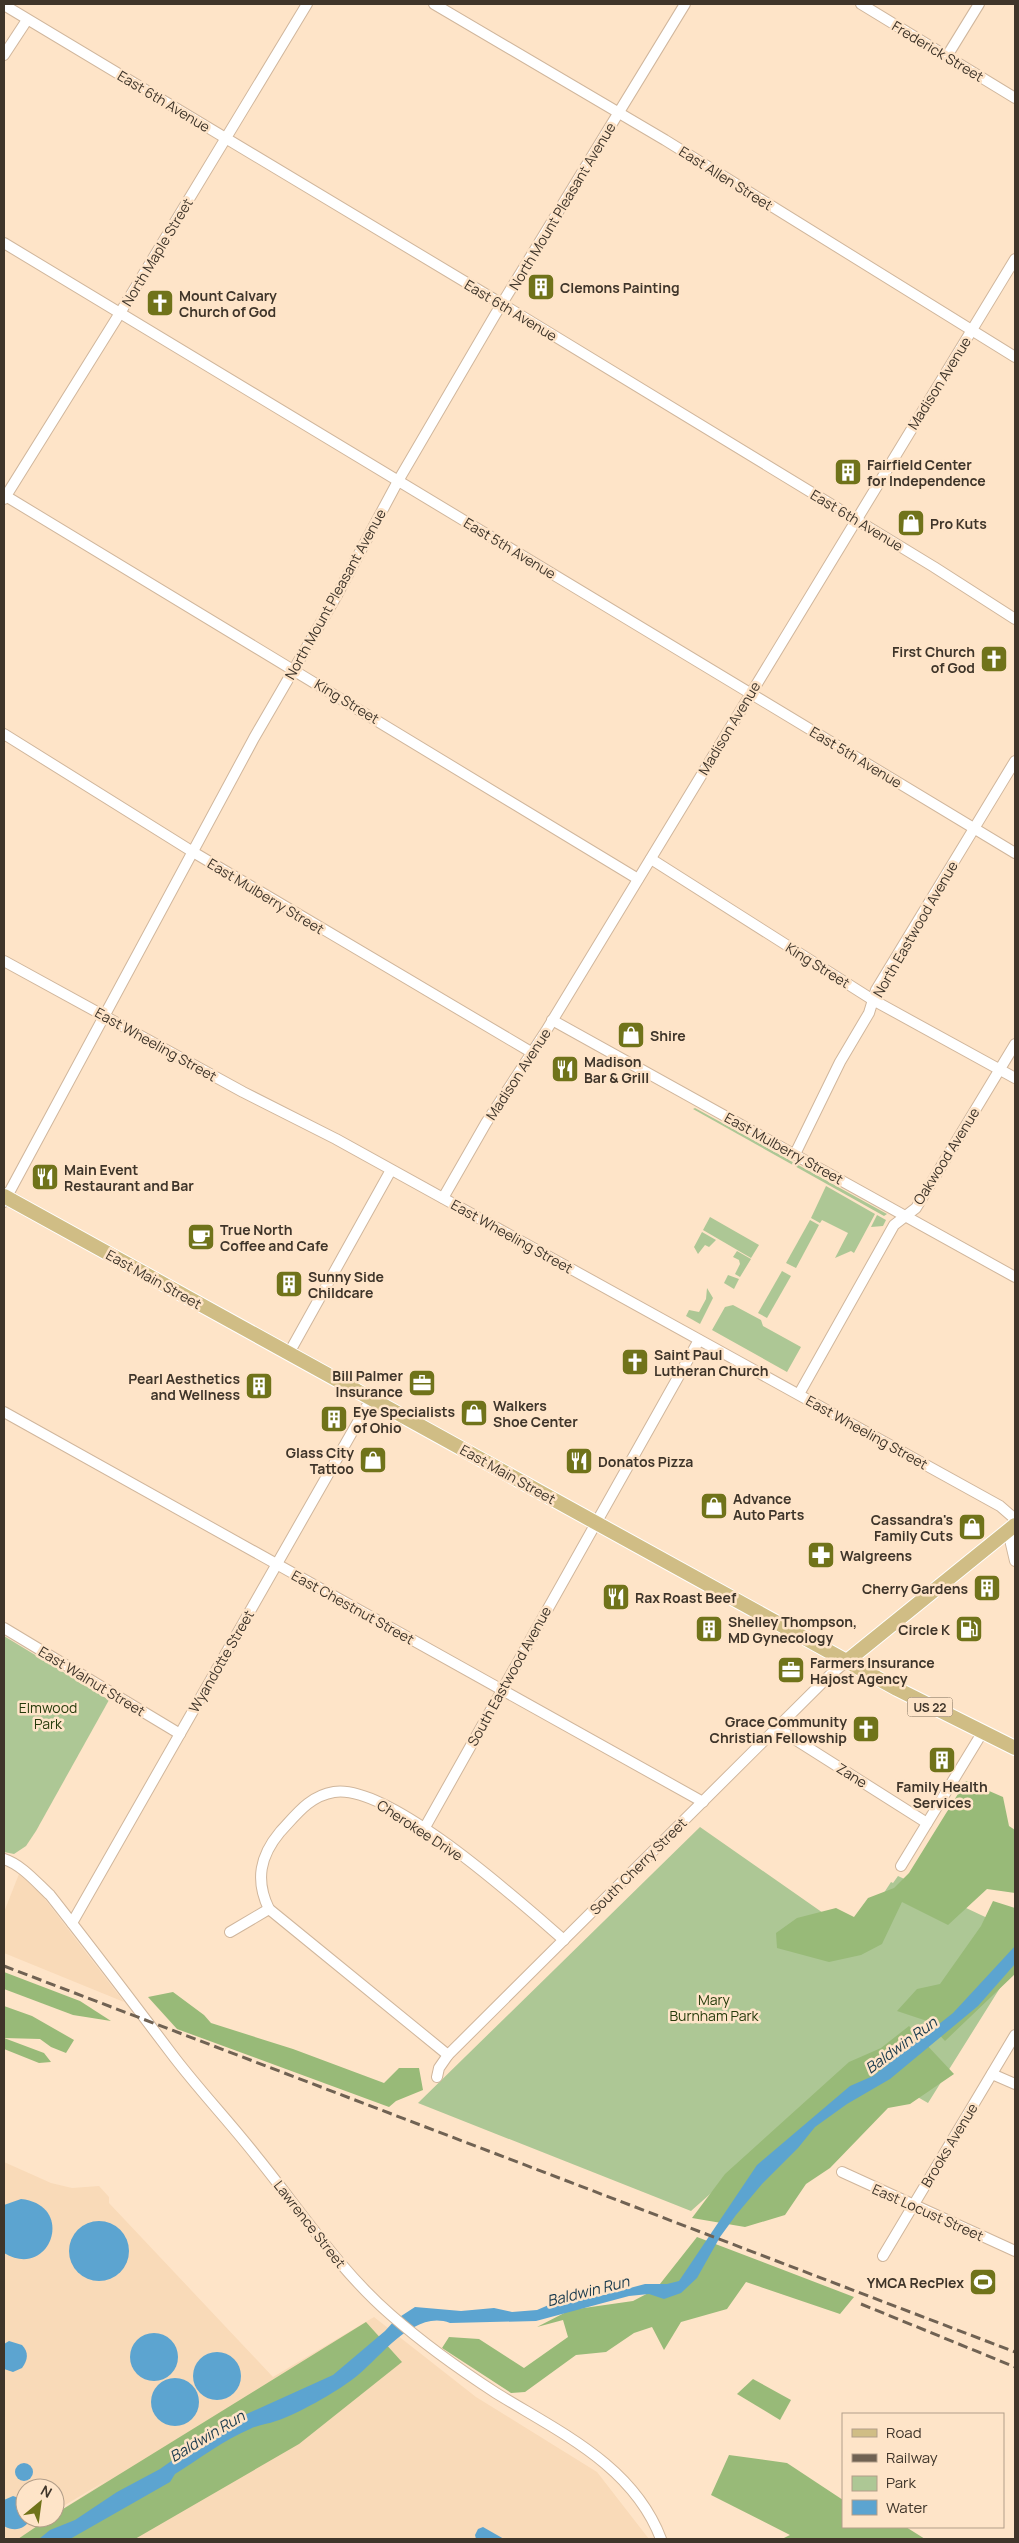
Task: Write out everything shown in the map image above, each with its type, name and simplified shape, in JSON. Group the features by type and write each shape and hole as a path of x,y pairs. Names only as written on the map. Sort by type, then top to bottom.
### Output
{"main road":[{"name":"East Main Street","path":"5,1198 847,1661 982,1733 1015,1748"},
{"path":"847,1661 1013,1525"}],"street":[{"name":"North Maple Street","path":"4,497 120,313 307,4"},
{"name":"East Allen Street","path":"434,4 618,113 1015,357"},
{"name":"North Mount Pleasant Avenue","path":"5,1198 398,480 502,304 685,4"},
{"name":"Frederick Street","path":"861,4 1015,98"},
{"path":"947,56 979,4"},
{"name":"East 6th Avenue","path":"10,6 27,20 226,137 502,304 857,520 1015,619"},
{"path":"4,54 27,20"},
{"name":"East 5th Avenue","path":"4,243 1015,853"},
{"name":"Madison Avenue","path":"443,1198 486,1123 552,1020 1015,259"},
{"name":"King Street","path":"4,497 638,879"},
{"name":"East Mulberry Street","path":"4,734 193,852 532,1052"},
{"name":"North Eastwood Avenue","path":"795,1154 840,1062 869,1013 876,990 1015,761"},
{"name":"King Street","path":"650,859 873,1000 1015,1078"},
{"name":"East Wheeling Street","path":"4,961 443,1198 1000,1506 1013,1525"},
{"name":"East Mulberry Street","path":"552,1020 1015,1277"},
{"name":"Oakwood Avenue","path":"799,1394 894,1225 916,1208 1015,1044"},
{"path":"289,1353 391,1170"},
{"path":"595,1523 699,1340"},
{"name":"Wyandotte Street","path":"72,1923 371,1399"},
{"name":"East Chestnut Street","path":"4,1412 702,1802"},
{"name":"South Eastwood Avenue","path":"424,1829 595,1523"},
{"path":"1013,1525 1015,1561"},
{"name":"East Walnut Street","path":"4,1628 180,1734"},
{"name":"South Cherry Street","path":"437,2077 439,2068 448,2056 830,1675 847,1661"},
{"name":"Zane","path":"777,1728 928,1823"},
{"path":"901,1866 982,1733"},
{"name":"Cherokee Drive","path":"269,1909 263,1898 261,1884 260,1872 264,1857 274,1840 299,1810 313,1799 336,1791 360,1794 424,1829 500,1885 564,1940"},
{"name":"Lawrence Street","path":"4,1859 16,1864 33,1878 72,1923 171,2053 255,2154 348,2272 390,2314 421,2341 461,2370 561,2431 601,2459 639,2500 661,2539"},
{"path":"230,1932 269,1909 448,2056"},
{"name":"Brooks Avenue","path":"883,2256 1015,2035"},
{"path":"992,2074 1015,2084"},
{"name":"East Locust Street","path":"842,2172 1015,2251"}],"shaded area":[{"path":"19,1874 41,1894 124,2002 4,1953 4,1912"},
{"path":"4,2162 51,2183 72,2188 99,2186 109,2197 109,2203 273,2377 374,2317 476,2397 597,2472 649,2539 7,2539 4,2536"}],"green space":[{"path":"695,1108 887,1214 884,1216 693,1109"},
{"path":"826,1186 875,1214 854,1253 851,1251 835,1258 848,1233 822,1220 820,1223 811,1218"},
{"path":"877,1215 886,1220 883,1226 871,1227"},
{"path":"710,1217 759,1245 751,1258 703,1230"},
{"path":"810,1220 819,1225 796,1268 786,1263"},
{"path":"702,1232 716,1240 709,1247 705,1245 698,1254 694,1247"},
{"path":"737,1251 751,1259 740,1277 735,1274 740,1264 739,1260 733,1257"},
{"path":"782,1271 791,1276 767,1318 758,1313"},
{"path":"728,1275 739,1279 734,1289 724,1283"},
{"path":"707,1288 713,1298 700,1324 686,1316 689,1310 699,1312 706,1299"},
{"path":"733,1305 761,1320 763,1326 801,1347 787,1372 712,1330 725,1307"},
{"name":"Elmwood Park","path":"4,1636 109,1700 36,1831 26,1846 14,1854 4,1852"},
{"path":"966,1781 1003,1797 1009,1826 1015,1830 1015,1893 987,1889 948,1925 902,1902 882,1944 861,1955 829,1962 777,1948 776,1933 797,1918 836,1908 854,1917 868,1898 894,1888 909,1873"},
{"name":"Mary Burnham Park","path":"700,1827 856,1936 891,1882 893,1883 898,1876 1015,1931 1015,1964 928,2103 895,2084 817,2099 691,2211 418,2103"},
{"path":"993,1901 1015,1908 1015,1974 945,2041 927,2021 897,2011 917,1989 940,1984 981,1926"},
{"path":"4,1972 80,2001 111,2021 73,2015 4,1989"},
{"path":"173,1992 204,2015 211,2023 293,2049 384,2083 399,2068 419,2068 423,2090 396,2101 389,2107 177,2029 148,1997"},
{"path":"4,2006 32,2016 74,2040 66,2053 51,2047 40,2039 4,2038"},
{"path":"909,2026 954,2074 910,2104 888,2108 830,2168 806,2184 785,2215 745,2227 692,2218 725,2174 849,2062 881,2048"},
{"path":"4,2038 44,2053 51,2062 39,2063 4,2049"},
{"path":"697,2237 854,2297 840,2314 746,2282 727,2309 681,2322 664,2350 652,2327 634,2333 606,2352 576,2355 525,2392 511,2393 442,2348 449,2337 479,2339 524,2368 568,2337 563,2320 537,2327 570,2310 633,2301 656,2289"},
{"path":"366,2322 402,2362 299,2444 135,2539 18,2539 34,2528 65,2528 65,2508"},
{"path":"753,2379 791,2400 780,2420 737,2394"},
{"path":"729,2455 787,2463 842,2499 842,2528 908,2528 925,2539 782,2539 790,2535 711,2495"}],"water":[{"name":"Baldwin Run","path":"1015,1946 1015,1964 978,2006 890,2079 847,2104 815,2127 736,2215 720,2237 697,2278 681,2293 664,2299 649,2294 629,2296 536,2321 450,2323 436,2321 423,2323 410,2329 353,2379 316,2403 284,2418 253,2428 231,2439 175,2474 170,2482 70,2539 39,2539 50,2530 65,2528 65,2524 75,2520 117,2492 160,2469 177,2457 185,2446 213,2433 231,2421 333,2375 385,2331 395,2320 415,2307 461,2311 494,2308 512,2312 537,2310 558,2301 600,2296 645,2284 667,2284 679,2281 757,2165 850,2086 873,2076 953,2013"},
{"path":"21,2199 38,2204 48,2214 52,2226 51,2239 44,2250 34,2257 20,2259 4,2253 4,2205"},
{"path":"93,2221 105,2221 116,2226 124,2234 129,2245 127,2263 116,2276 105,2281 93,2281 82,2276 74,2268 69,2257 69,2245 74,2234 82,2226"},
{"path":"149,2333 159,2333 168,2337 174,2343 177,2348 177,2366 168,2377 159,2381 149,2381 140,2377 134,2371 130,2362 130,2352 134,2343 140,2337"},
{"path":"9,2341 22,2345 27,2353 26,2362 22,2368 13,2372 4,2369 4,2344"},
{"path":"217,2352 226,2354 234,2359 239,2367 241,2376 239,2385 234,2393 226,2398 217,2400 208,2398 200,2393 195,2385 193,2376 195,2367 200,2359 208,2354"},
{"path":"175,2378 184,2380 192,2385 197,2393 199,2402 197,2411 192,2419 184,2424 175,2426 166,2424 158,2419 153,2411 151,2402 153,2393 158,2385 166,2380"},
{"path":"24,2463 33,2472 30,2478 18,2478 15,2472 18,2466"},
{"path":"15,2497 15,2528 20,2528 19,2529 4,2526 4,2500"},
{"path":"483,2527 504,2539 476,2539 475,2535 478,2529"}],"railway":[{"path":"4,1966 1015,2352"},
{"path":"861,2304 1015,2367"}],"place":[{"name":"Clemons Painting","path":"541,287"},
{"name":"Mount Calvary Church of God","path":"160,303"},
{"name":"Fairfield Center for Independence","path":"848,472"},
{"name":"Pro Kuts","path":"911,523"},
{"name":"First Church of God","path":"994,659"},
{"name":"Shire","path":"631,1035"},
{"name":"Madison Bar & Grill","path":"565,1069"},
{"name":"Main Event Restaurant and Bar","path":"45,1177"},
{"name":"True North Coffee and Cafe","path":"201,1237"},
{"name":"Sunny Side Childcare","path":"289,1284"},
{"name":"Saint Paul Lutheran Church","path":"635,1362"},
{"name":"Bill Palmer Insurance","path":"422,1383"},
{"name":"Pearl Aesthetics and Wellness","path":"259,1386"},
{"name":"Walkers Shoe Center","path":"474,1413"},
{"name":"Eye Specialists of Ohio","path":"334,1419"},
{"name":"Glass City Tattoo","path":"373,1460"},
{"name":"Donatos Pizza","path":"579,1461"},
{"name":"Advance Auto Parts","path":"714,1506"},
{"name":"Cassandra's Family Cuts","path":"972,1527"},
{"name":"Walgreens","path":"821,1555"},
{"name":"Cherry Gardens","path":"987,1588"},
{"name":"Rax Roast Beef","path":"616,1597"},
{"name":"Shelley Thompson, MD Gynecology","path":"709,1629"},
{"name":"Circle K","path":"969,1629"},
{"name":"Farmers Insurance Hajost Agency","path":"791,1670"},
{"name":"Grace Community Christian Fellowship","path":"866,1729"},
{"name":"Family Health Services","path":"942,1760"},
{"name":"YMCA RecPlex","path":"983,2282"}]}
